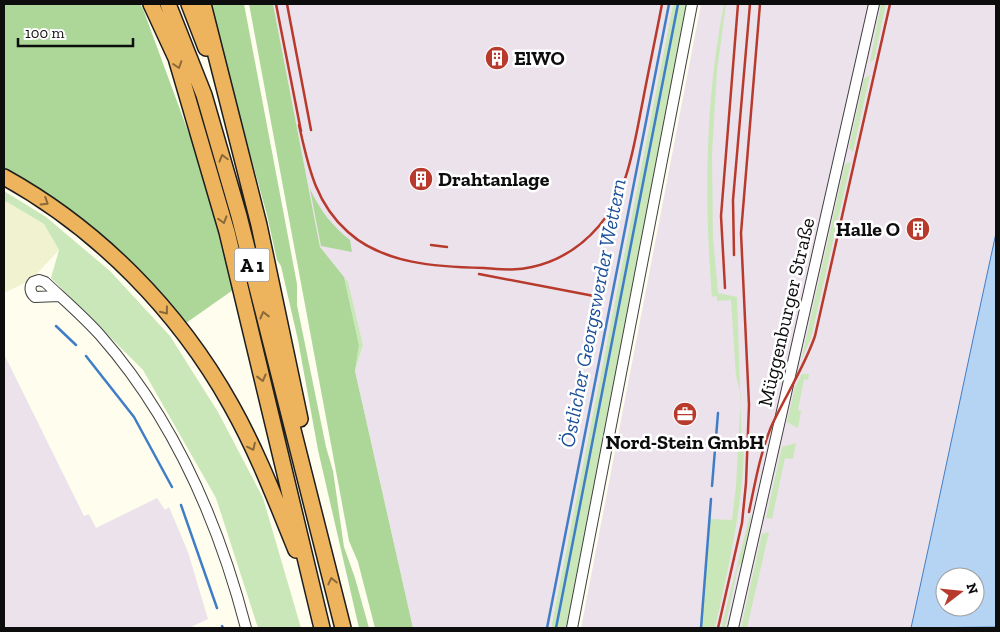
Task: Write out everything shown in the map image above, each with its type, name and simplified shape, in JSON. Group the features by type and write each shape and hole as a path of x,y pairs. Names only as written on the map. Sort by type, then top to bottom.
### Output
{"highway":[{"path":"151,4 176,58 227,232 322,628"},
{"name":"A 1","path":"168,4 189,52 220,147 320,532 343,628"},
{"path":"189,4 227,101"},
{"path":"203,4 278,305 320,532"},
{"path":"4,177 54,207 120,262 153,296 200,355 231,404 255,452 313,593"}],"street":[{"path":"572,628 692,4"},
{"name":"Müggenburger Straße","path":"733,628 874,4"},
{"path":"59,296 99,334 121,361 165,425 198,486 213,520 236,590 246,628"}],"shaded area":[{"path":"273,4 673,4 551,628 413,628 355,371 363,345 347,282 320,247"},
{"path":"701,4 996,4 996,233 911,628 581,628"},
{"path":"4,354 84,516 89,514 96,528 157,498 165,510 169,507 188,552 208,619 189,628 4,628"}],"green space":[{"path":"4,4 140,4 143,9 207,183 233,290 186,323 142,273 98,233 53,198 4,169"},
{"path":"209,4 244,4 297,284 297,305 326,447 333,471 344,547 369,628 359,628 318,450 298,340 281,266 277,260 267,215"},
{"path":"249,4 273,4 320,247 344,277 359,345 355,371 413,628 375,628 358,562 349,541"},
{"path":"673,4 688,4 568,628 551,628"},
{"path":"724,4 726,4 717,71 712,154 713,237 718,293 737,297 740,392 736,376 731,300 717,301 717,296 712,297 709,260 707,187 710,113 713,76"},
{"path":"881,4 886,4 874,60 870,62"},
{"path":"870,75 853,152 849,148 864,79"},
{"path":"851,162 811,338 801,361 845,164"},
{"path":"310,189 327,217 350,240 352,252 321,246"},
{"path":"4,191 46,217 110,271 170,336 218,412 263,498 301,628 258,628 216,498 143,370 51,278 59,250 44,224 4,202"},
{"path":"4,202 44,224 59,250 31,280 4,293"},
{"path":"344,277 348,282 363,345 355,371 359,345"},
{"path":"802,374 809,374 808,380 804,379 798,410 801,411 798,428 787,422 795,387"},
{"path":"741,404 742,449 744,450 743,473 734,540 715,628 701,628 710,519 732,520"},
{"path":"796,443 793,459 785,458 772,519 766,518 782,447"},
{"path":"750,515 743,561 738,567 725,628 721,628"},
{"path":"769,532 747,628 741,628 762,534"}],"water":[{"path":"996,233 996,627 911,628"}],"waterway":[{"name":"Östlicher Georgswerder Wettern","path":"547,628 669,4"},
{"path":"556,628 678,4"},
{"path":"56,326 76,345"},
{"path":"86,356 134,417 172,487"},
{"path":"712,486 718,413"},
{"path":"701,628 711,499"},
{"path":"181,505 217,608"}],"railway":[{"path":"276,4 301,131"},
{"path":"287,4 311,130"},
{"path":"299,125 314,183 320,196 337,221 362,243 394,257 430,265 508,269 526,268 542,264 569,252 585,240 599,226 617,198 624,182 633,150 662,4"},
{"path":"725,288 721,216 738,4"},
{"path":"734,255 733,200 750,4"},
{"path":"718,628 742,523 746,483 749,405 741,233 760,4"},
{"path":"749,512 767,437 815,336 890,4"},
{"path":"431,245 447,247"},
{"path":"479,274 594,296"}],"place":[{"name":"ElWO","path":"497,58"},
{"name":"Drahtanlage","path":"421,179"},
{"name":"Halle O","path":"918,229"},
{"name":"Nord-Stein GmbH","path":"685,414"}]}
